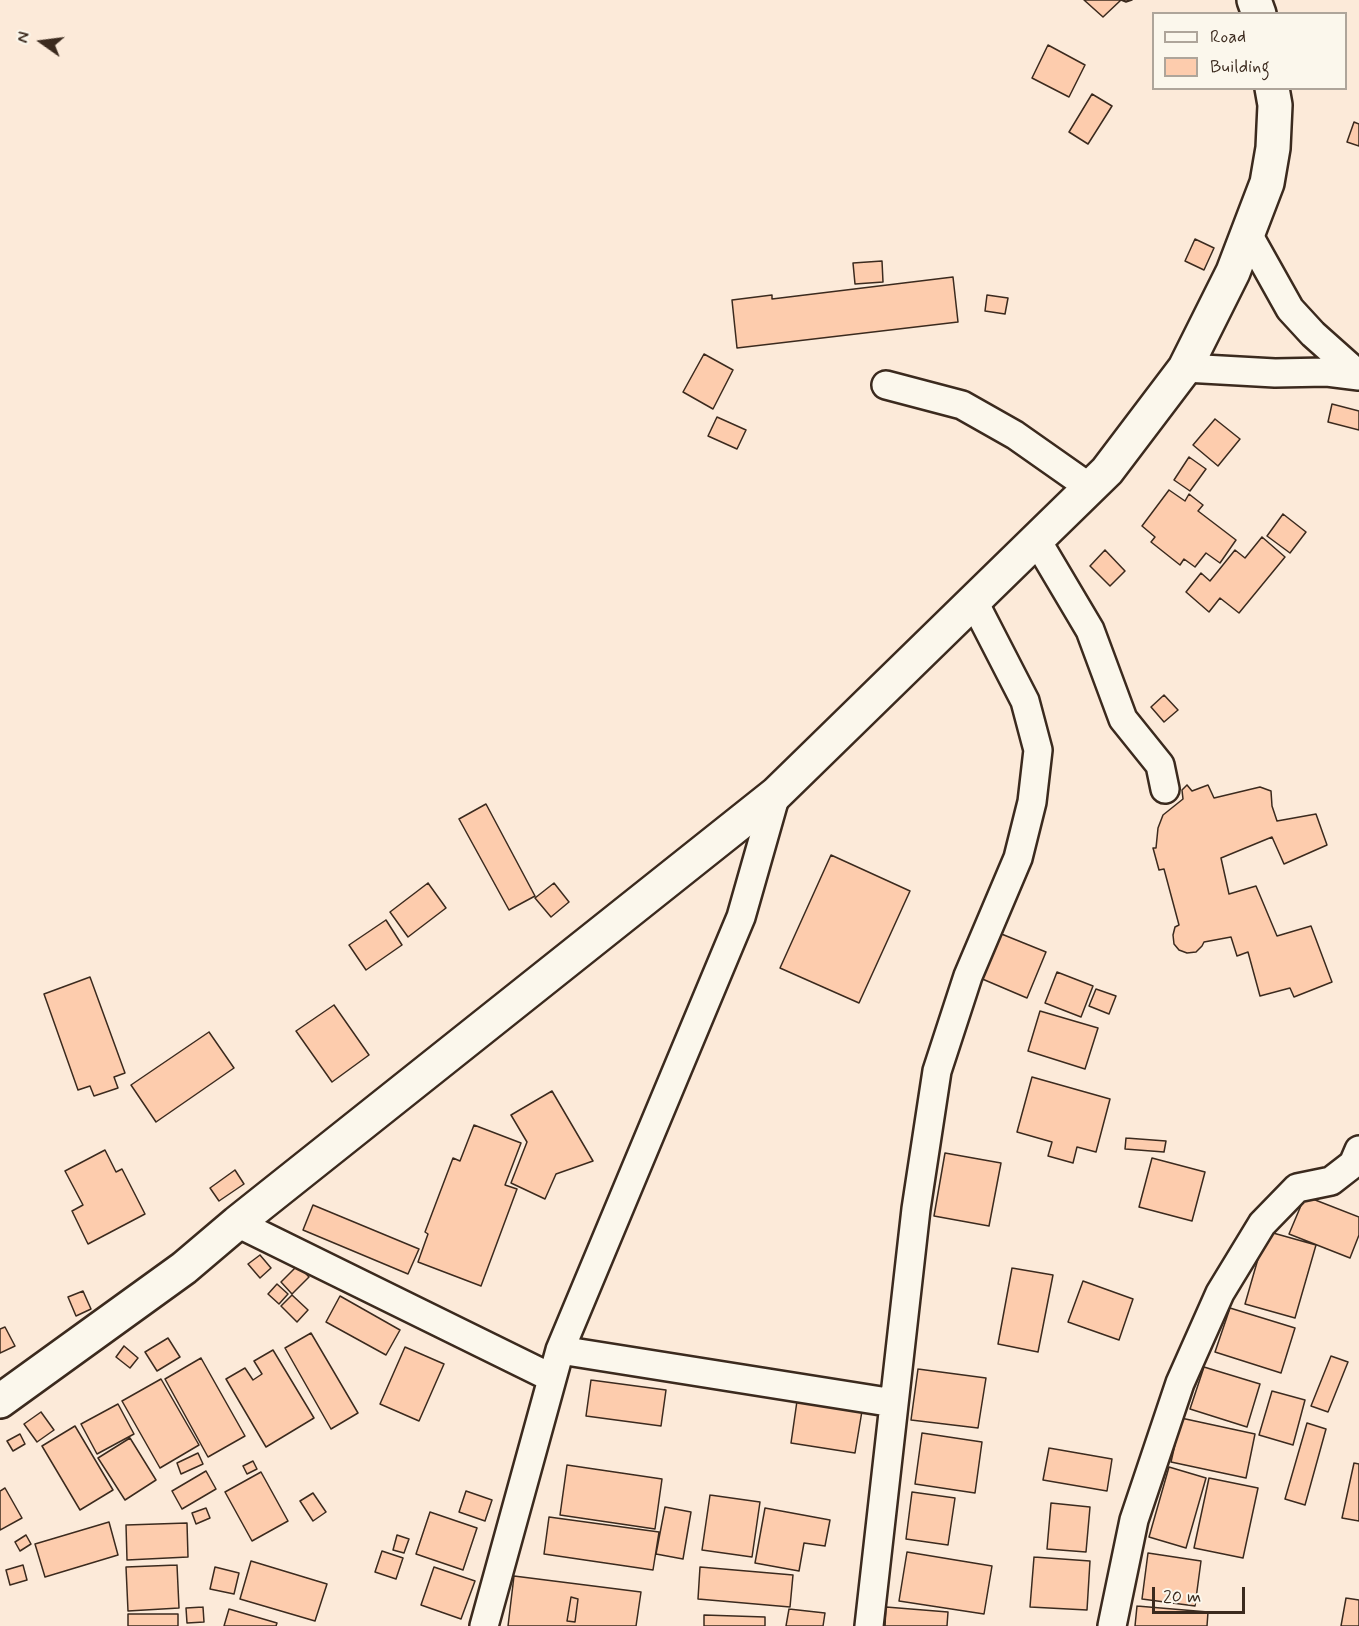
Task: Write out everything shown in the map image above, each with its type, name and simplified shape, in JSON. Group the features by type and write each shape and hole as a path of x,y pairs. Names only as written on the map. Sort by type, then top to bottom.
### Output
{"street":[{"path":"0,1401 184,1268 237,1223 776,794 1107,471 1185,368 1233,272 1267,183 1273,148 1275,105 1272,90"},
{"path":"1248,234 1290,309 1313,334 1359,375"},
{"path":"1185,368 1359,375"},
{"path":"886,385 962,405 1015,435 1089,487"},
{"path":"1036,539 1090,630 1123,719 1160,765 1165,789"},
{"path":"869,1626 916,1209 937,1071 968,976 1018,858 1032,802 1038,750 1025,701 973,600"},
{"path":"484,1626 560,1350 741,917 776,794"},
{"path":"1112,1626 1134,1520 1180,1383 1221,1293 1262,1224 1297,1188 1331,1181 1353,1164 1359,1150"},
{"path":"237,1223 552,1378"},
{"path":"560,1350 894,1403"}],"building":[{"path":"1084,0 1121,0 1103,17"},
{"path":"1048,45 1085,65 1069,97 1032,78"},
{"path":"1092,94 1112,106 1088,144 1069,132"},
{"path":"1354,122 1359,124 1359,146 1347,142"},
{"path":"1195,239 1214,248 1204,270 1185,261"},
{"path":"882,261 883,282 855,284 853,263"},
{"path":"953,277 958,322 737,348 732,300 772,295 772,299"},
{"path":"987,295 1008,298 1005,314 985,311"},
{"path":"704,354 733,370 713,409 683,392"},
{"path":"1332,404 1359,411 1359,430 1328,422"},
{"path":"717,417 746,430 737,449 708,436"},
{"path":"1215,419 1240,439 1218,466 1193,445"},
{"path":"1189,457 1206,469 1190,491 1174,480"},
{"path":"1169,490 1185,501 1189,494 1203,505 1198,511 1236,540 1220,563 1206,553 1195,567 1184,559 1180,565 1151,542 1155,537 1142,526"},
{"path":"1283,514 1306,532 1290,553 1267,536"},
{"path":"1262,537 1285,557 1239,613 1220,598 1209,612 1186,592 1201,573 1210,581 1235,550 1245,558"},
{"path":"1105,550 1125,571 1110,586 1090,566"},
{"path":"1164,695 1178,710 1164,722 1151,707"},
{"path":"1187,785 1192,791 1208,785 1214,798 1260,787 1271,791 1272,806 1277,821 1316,814 1327,845 1284,864 1272,837 1221,858 1229,894 1256,886 1277,936 1311,926 1332,982 1294,997 1290,988 1260,996 1248,952 1237,956 1231,937 1204,942 1196,952 1187,953 1179,950 1174,944 1175,927 1179,925 1164,869 1159,870 1153,848 1156,848 1158,828 1163,815 1183,799 1182,790"},
{"path":"486,804 535,896 509,910 459,819"},
{"path":"831,855 910,891 859,1003 780,968"},
{"path":"428,883 446,908 408,937 390,912"},
{"path":"554,883 569,902 551,917 535,898"},
{"path":"386,920 402,945 366,970 349,945"},
{"path":"999,933 1046,952 1027,998 980,978"},
{"path":"1057,972 1093,986 1081,1017 1045,1003"},
{"path":"90,977 125,1073 114,1077 118,1088 94,1096 90,1086 78,1090 44,994"},
{"path":"1096,989 1116,996 1109,1014 1089,1006"},
{"path":"334,1005 369,1055 332,1082 296,1031"},
{"path":"1040,1011 1098,1028 1085,1069 1028,1051"},
{"path":"209,1032 234,1068 156,1122 131,1085"},
{"path":"1032,1077 1110,1099 1096,1152 1077,1147 1073,1163 1048,1156 1052,1142 1017,1132"},
{"path":"552,1091 593,1161 556,1174 545,1199 511,1183 527,1142 511,1115"},
{"path":"474,1125 521,1143 505,1185 517,1189 481,1286 418,1262 428,1234 425,1232 453,1158 460,1161"},
{"path":"1126,1138 1166,1141 1164,1152 1125,1149"},
{"path":"105,1150 116,1172 122,1169 145,1214 88,1244 72,1211 83,1205 65,1171"},
{"path":"945,1153 1001,1163 989,1226 934,1216"},
{"path":"1152,1158 1205,1172 1192,1221 1139,1207"},
{"path":"235,1170 244,1184 219,1201 210,1188"},
{"path":"1305,1196 1359,1217 1359,1235 1350,1258 1289,1234"},
{"path":"313,1205 419,1249 408,1274 303,1230"},
{"path":"1266,1231 1316,1245 1295,1318 1245,1304"},
{"path":"260,1255 271,1268 260,1278 248,1264"},
{"path":"298,1265 309,1277 292,1294 281,1282"},
{"path":"1012,1268 1053,1275 1038,1352 998,1344"},
{"path":"1083,1281 1133,1299 1119,1340 1068,1322"},
{"path":"277,1284 288,1294 279,1304 268,1294"},
{"path":"83,1291 91,1309 76,1316 68,1297"},
{"path":"292,1295 308,1310 297,1322 281,1306"},
{"path":"340,1296 400,1330 386,1355 326,1322"},
{"path":"1230,1308 1295,1328 1281,1373 1215,1352"},
{"path":"5,1327 15,1346 0,1353 0,1329"},
{"path":"311,1333 358,1413 331,1429 285,1348"},
{"path":"168,1338 180,1357 157,1371 145,1352"},
{"path":"124,1346 138,1358 130,1368 116,1357"},
{"path":"405,1347 444,1364 419,1421 380,1404"},
{"path":"273,1350 314,1418 266,1447 226,1379 245,1368 253,1380 262,1374 254,1361"},
{"path":"1331,1356 1348,1362 1328,1412 1311,1406"},
{"path":"201,1358 245,1436 208,1457 165,1379"},
{"path":"1204,1367 1260,1384 1247,1427 1190,1409"},
{"path":"918,1369 986,1378 978,1428 911,1420"},
{"path":"161,1379 199,1445 160,1468 122,1401"},
{"path":"591,1380 666,1390 661,1426 586,1416"},
{"path":"1272,1391 1305,1400 1293,1445 1259,1435"},
{"path":"797,1401 862,1411 855,1453 791,1443"},
{"path":"118,1404 134,1434 97,1454 81,1424"},
{"path":"41,1412 54,1430 37,1442 24,1424"},
{"path":"1181,1418 1255,1434 1246,1478 1171,1462"},
{"path":"1307,1423 1326,1429 1305,1505 1285,1499"},
{"path":"75,1426 113,1490 80,1510 42,1446"},
{"path":"922,1433 982,1442 975,1493 915,1484"},
{"path":"20,1434 25,1444 13,1451 7,1441"},
{"path":"130,1438 156,1480 125,1500 98,1458"},
{"path":"1049,1448 1112,1459 1107,1491 1043,1480"},
{"path":"198,1453 203,1464 181,1474 177,1463"},
{"path":"253,1461 257,1469 247,1474 243,1466"},
{"path":"1354,1463 1359,1464 1359,1521 1342,1518"},
{"path":"567,1465 662,1479 655,1529 560,1515"},
{"path":"1169,1467 1206,1478 1186,1548 1149,1537"},
{"path":"206,1471 216,1489 182,1509 172,1491"},
{"path":"261,1472 288,1521 252,1541 225,1492"},
{"path":"1209,1478 1258,1488 1243,1558 1194,1548"},
{"path":"5,1488 22,1518 0,1530 0,1491"},
{"path":"466,1491 492,1500 485,1521 459,1512"},
{"path":"912,1492 955,1498 948,1545 906,1539"},
{"path":"313,1493 326,1512 313,1521 300,1501"},
{"path":"710,1495 760,1502 752,1557 702,1550"},
{"path":"1051,1503 1090,1507 1086,1552 1047,1549"},
{"path":"665,1507 691,1512 683,1559 656,1554"},
{"path":"206,1508 210,1518 196,1524 192,1513"},
{"path":"765,1508 830,1520 825,1546 804,1543 799,1571 755,1563"},
{"path":"430,1512 477,1528 463,1570 416,1554"},
{"path":"549,1517 659,1532 653,1570 544,1554"},
{"path":"109,1522 118,1555 45,1577 35,1544"},
{"path":"187,1523 188,1557 127,1560 126,1525"},
{"path":"26,1535 31,1544 20,1551 15,1542"},
{"path":"397,1535 409,1539 404,1553 393,1550"},
{"path":"382,1551 403,1558 396,1579 375,1572"},
{"path":"907,1552 992,1566 984,1614 899,1601"},
{"path":"1148,1553 1201,1561 1195,1606 1142,1599"},
{"path":"1034,1557 1090,1561 1087,1610 1030,1607"},
{"path":"251,1561 327,1584 315,1621 240,1599"},
{"path":"23,1565 27,1580 10,1585 6,1570"},
{"path":"177,1565 179,1608 128,1611 126,1567"},
{"path":"215,1567 239,1573 234,1594 210,1589"},
{"path":"434,1567 475,1581 461,1619 421,1605"},
{"path":"700,1567 793,1575 790,1607 698,1599"},
{"path":"514,1576 641,1592 636,1626 508,1626","holes":["571,1597 578,1599 575,1622 567,1621"]},
{"path":"571,1597 578,1599 575,1622 567,1621"},
{"path":"1346,1598 1359,1600 1359,1626 1341,1626"},
{"path":"1137,1606 1208,1612 1207,1626 1135,1626"},
{"path":"203,1607 204,1622 187,1623 186,1608"},
{"path":"886,1607 948,1612 947,1626 885,1626"},
{"path":"229,1609 277,1623 276,1626 224,1626"},
{"path":"789,1609 825,1613 823,1626 786,1626"},
{"path":"128,1614 178,1614 178,1626 128,1626"},
{"path":"704,1615 765,1617 765,1626 704,1626"}]}
